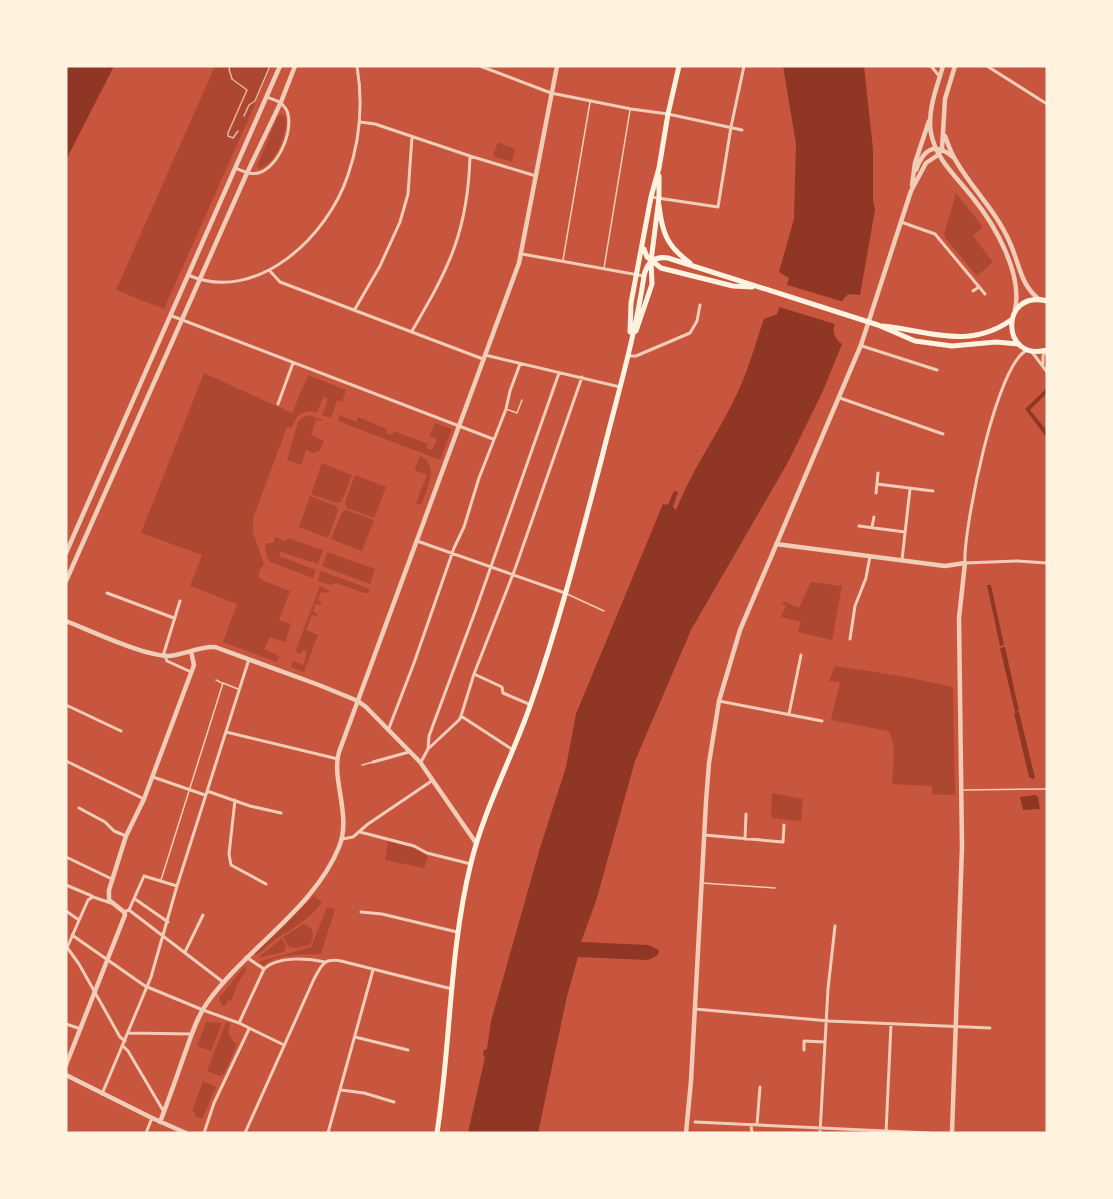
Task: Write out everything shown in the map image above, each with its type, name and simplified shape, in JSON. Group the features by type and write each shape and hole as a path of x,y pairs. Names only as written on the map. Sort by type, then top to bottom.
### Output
{"main road":[{"path":"630,349 651,197 679,66"},
{"path":"437,1133 458,933 471,864 476,843 514,751 550,650 628,356 652,284 651,261 659,168"},
{"path":"658,198 663,231 669,243 693,266"},
{"path":"644,244 645,253 657,266 733,286 757,288"},
{"path":"640,275 651,261 661,257 735,278 757,288 878,325 934,336 979,335 994,331 1011,320"},
{"path":"653,275 669,270"},
{"path":"1018,344 1012,333 1011,320 1015,311 1026,302 1044,300"},
{"path":"878,325 900,336 933,345 952,346 996,342 1018,344 1030,351 1047,350"}],"street":[{"path":"66,554 280,66"},
{"path":"66,581 247,172 281,102 295,66"},
{"path":"188,275 199,280 230,284 242,282 270,270 309,238 323,223 349,174 360,122 357,66"},
{"path":"480,66 551,93 742,130"},
{"path":"160,1122 203,1010 223,982 246,957 307,897 329,866 342,839 344,815 338,759 522,254 557,66"},
{"path":"651,197 718,207 744,66"},
{"path":"932,66 939,77"},
{"path":"686,1133 709,763 719,701 740,630 861,345 911,191 915,163 943,66"},
{"path":"955,66 942,114 944,133 954,159 993,211 1011,244 1026,286 1044,300"},
{"path":"987,66 1047,104"},
{"path":"235,168 261,173 281,153 289,115 281,102 267,96"},
{"path":"930,116 931,133 939,151 1004,245 1017,292 1015,311"},
{"path":"360,122 375,124 536,176"},
{"path":"911,191 926,163 939,151 944,133"},
{"path":"355,309 380,266 400,222 408,194 412,137"},
{"path":"913,178 923,155 939,151 954,159"},
{"path":"411,331 439,286 460,234 469,187 470,156"},
{"path":"901,222 935,234 985,294"},
{"path":"522,254 640,275 653,275"},
{"path":"270,270 279,282 484,357 620,387"},
{"path":"973,291 979,287"},
{"path":"628,356 636,356 690,333 697,321 700,305"},
{"path":"172,316 494,439"},
{"path":"861,345 936,370"},
{"path":"1043,366 1043,356 1047,350"},
{"path":"952,1133 962,884 959,618 965,544 977,474 1005,384 1021,354 1030,351 1047,372"},
{"path":"278,404 293,363"},
{"path":"389,728 452,554 464,527 520,364"},
{"path":"428,749 429,736 559,373"},
{"path":"420,762 428,749 461,716 474,674 513,574 582,377"},
{"path":"840,398 943,434"},
{"path":"876,493 878,473"},
{"path":"877,484 933,491"},
{"path":"902,560 910,489"},
{"path":"872,528 873,517"},
{"path":"859,526 905,532"},
{"path":"417,541 566,594"},
{"path":"776,544 945,566 978,561 1047,563"},
{"path":"850,639 855,606 866,578 870,556"},
{"path":"106,593 174,618"},
{"path":"180,601 164,656 167,661 191,672"},
{"path":"66,621 150,653 164,656 213,646 358,701 389,728 420,762 476,843"},
{"path":"112,903 109,900 108,891 126,836 153,777 194,665 191,651"},
{"path":"789,714 801,655"},
{"path":"102,1094 147,987 249,659"},
{"path":"474,674 502,687 503,693 531,705"},
{"path":"719,701 822,721"},
{"path":"66,705 122,731"},
{"path":"461,716 514,751"},
{"path":"226,732 338,759"},
{"path":"373,762 411,752"},
{"path":"66,761 144,799"},
{"path":"153,777 189,790 281,813"},
{"path":"342,839 353,837 433,780"},
{"path":"235,800 229,854 231,865 266,884"},
{"path":"79,808 105,822 114,831 126,836"},
{"path":"745,839 746,814"},
{"path":"704,835 783,842 784,825"},
{"path":"360,832 471,864"},
{"path":"66,857 112,879"},
{"path":"66,1065 125,915 135,899 144,876 177,886"},
{"path":"66,885 127,911 164,936 223,982"},
{"path":"93,897 88,900 66,947 120,1037 125,1041"},
{"path":"135,899 168,922"},
{"path":"66,911 79,920"},
{"path":"361,912 382,914 458,933"},
{"path":"185,952 203,915"},
{"path":"820,1133 826,1021 835,926"},
{"path":"72,935 147,987 239,1023 284,1045"},
{"path":"246,957 264,969"},
{"path":"244,1133 323,964 331,959 452,989"},
{"path":"239,1023 264,969 271,964 289,960 323,964"},
{"path":"328,1133 373,970"},
{"path":"694,1009 826,1021 990,1028"},
{"path":"66,1024 81,1029"},
{"path":"886,1132 891,1024"},
{"path":"204,1133 214,1103 249,1029"},
{"path":"129,1033 192,1034"},
{"path":"355,1037 408,1050"},
{"path":"804,1050 804,1041 825,1042"},
{"path":"123,1046 164,1112"},
{"path":"66,1075 186,1133"},
{"path":"757,1125 760,1087"},
{"path":"341,1090 364,1093 394,1102"},
{"path":"146,1133 152,1118"},
{"path":"695,1122 929,1133"},
{"path":"751,1125 752,1133"}],"lane":[{"path":"563,260 591,101"},
{"path":"603,268 630,109"},
{"path":"506,410 517,413 522,400"},
{"path":"566,594 604,611"},
{"path":"216,681 239,689"},
{"path":"161,881 223,683"},
{"path":"362,765 373,762"},
{"path":"962,790 1047,789"},
{"path":"702,883 775,888"}],"shaded area":[{"path":"66,66 114,66 66,160"},
{"path":"215,66 272,66 164,309 116,290"},
{"path":"783,66 864,66 873,149 875,210 860,295 849,294 840,305 834,333 842,344 822,393 787,464 691,630 635,761 596,901 581,942 648,945 659,950 658,955 648,960 578,957 567,996 538,1133 468,1133 491,1021 540,848 566,767 576,714 663,504 668,505 674,491 678,492 673,507 676,510 738,392 764,319 777,314 789,278 779,272 794,219 796,144"},
{"path":"282,114 286,121 278,149 271,161 259,169 257,166 278,116"},
{"path":"498,142 515,149 512,162 493,156"},
{"path":"956,193 983,227 973,236 993,262 977,276 944,234"},
{"path":"204,373 292,413 308,375 346,390 342,402 337,400 331,418 322,415 328,399 323,397 317,413 311,411 299,414 291,428 287,427 253,518 253,533 264,564 259,571 259,577 290,591 279,620 291,624 285,642 270,637 264,649 279,656 277,662 223,642 237,604 190,586 202,555 141,533"},
{"path":"1047,388 1047,393 1030,410 1047,431 1047,438 1025,409"},
{"path":"309,415 323,420 316,420 311,435 324,441 320,450 314,453 306,450 301,465 287,460 298,422"},
{"path":"340,415 356,422 358,417 387,429 386,433 392,435 394,431 428,444 426,448 432,450 437,439 430,436 435,423 452,429 440,460 338,421"},
{"path":"420,456 426,460 431,472 421,505 416,503 427,475 414,470"},
{"path":"322,463 352,475 342,501 337,503 311,494"},
{"path":"355,475 386,487 374,518 347,508 345,502"},
{"path":"310,496 336,506 338,511 328,538 299,527"},
{"path":"346,510 374,520 362,551 331,539 342,512"},
{"path":"275,537 286,541 288,538 323,550 318,564 281,552 279,556 316,570 313,578 270,562 265,546 267,543 273,543"},
{"path":"327,552 375,569 370,584 322,566"},
{"path":"320,571 370,589 368,593 364,593 336,583 331,585 318,581"},
{"path":"811,582 842,586 832,640 798,632 801,622 781,617 786,606 782,604 783,601 799,608"},
{"path":"987,585 991,585 1004,645 1000,646"},
{"path":"320,586 329,590 328,593 321,592 318,600 322,602 321,605 316,604 313,612 318,614 317,616 312,615 306,630 318,635 304,672 291,667 293,661 304,665 307,651 303,650 301,654 295,652"},
{"path":"1005,647 1019,711 1015,712 1000,648"},
{"path":"835,666 953,687 955,795 932,794 932,786 892,784 894,749 888,731 831,720 840,682 829,681"},
{"path":"1019,712 1035,778 1033,779 1029,777 1014,713"},
{"path":"772,793 803,799 801,821 771,818"},
{"path":"1035,795 1038,797 1040,809 1023,810 1020,797"},
{"path":"388,841 414,848 428,856 424,868 385,860"},
{"path":"314,896 322,902 317,909 261,952 253,955"},
{"path":"327,907 335,909 321,954 276,958 264,965 258,962 311,947"},
{"path":"304,924 312,929 313,938 310,945 294,948 288,946 283,937"},
{"path":"282,938 286,947 284,952 258,958"},
{"path":"244,967 247,969 231,1001 228,1000 226,1005 222,1006 219,998"},
{"path":"206,1022 222,1023 211,1051 197,1046"},
{"path":"226,1022 230,1024 231,1038 237,1044 224,1074 220,1076 207,1071"},
{"path":"203,1081 216,1087 202,1119 194,1115 195,1112 192,1111"}],"pier":[{"path":"784,284 844,302 838,325 776,306"}],"railway":[{"path":"230,66 232,79 247,90 228,136 233,138 238,131"},
{"path":"244,116 249,105 255,101 270,66"}]}
